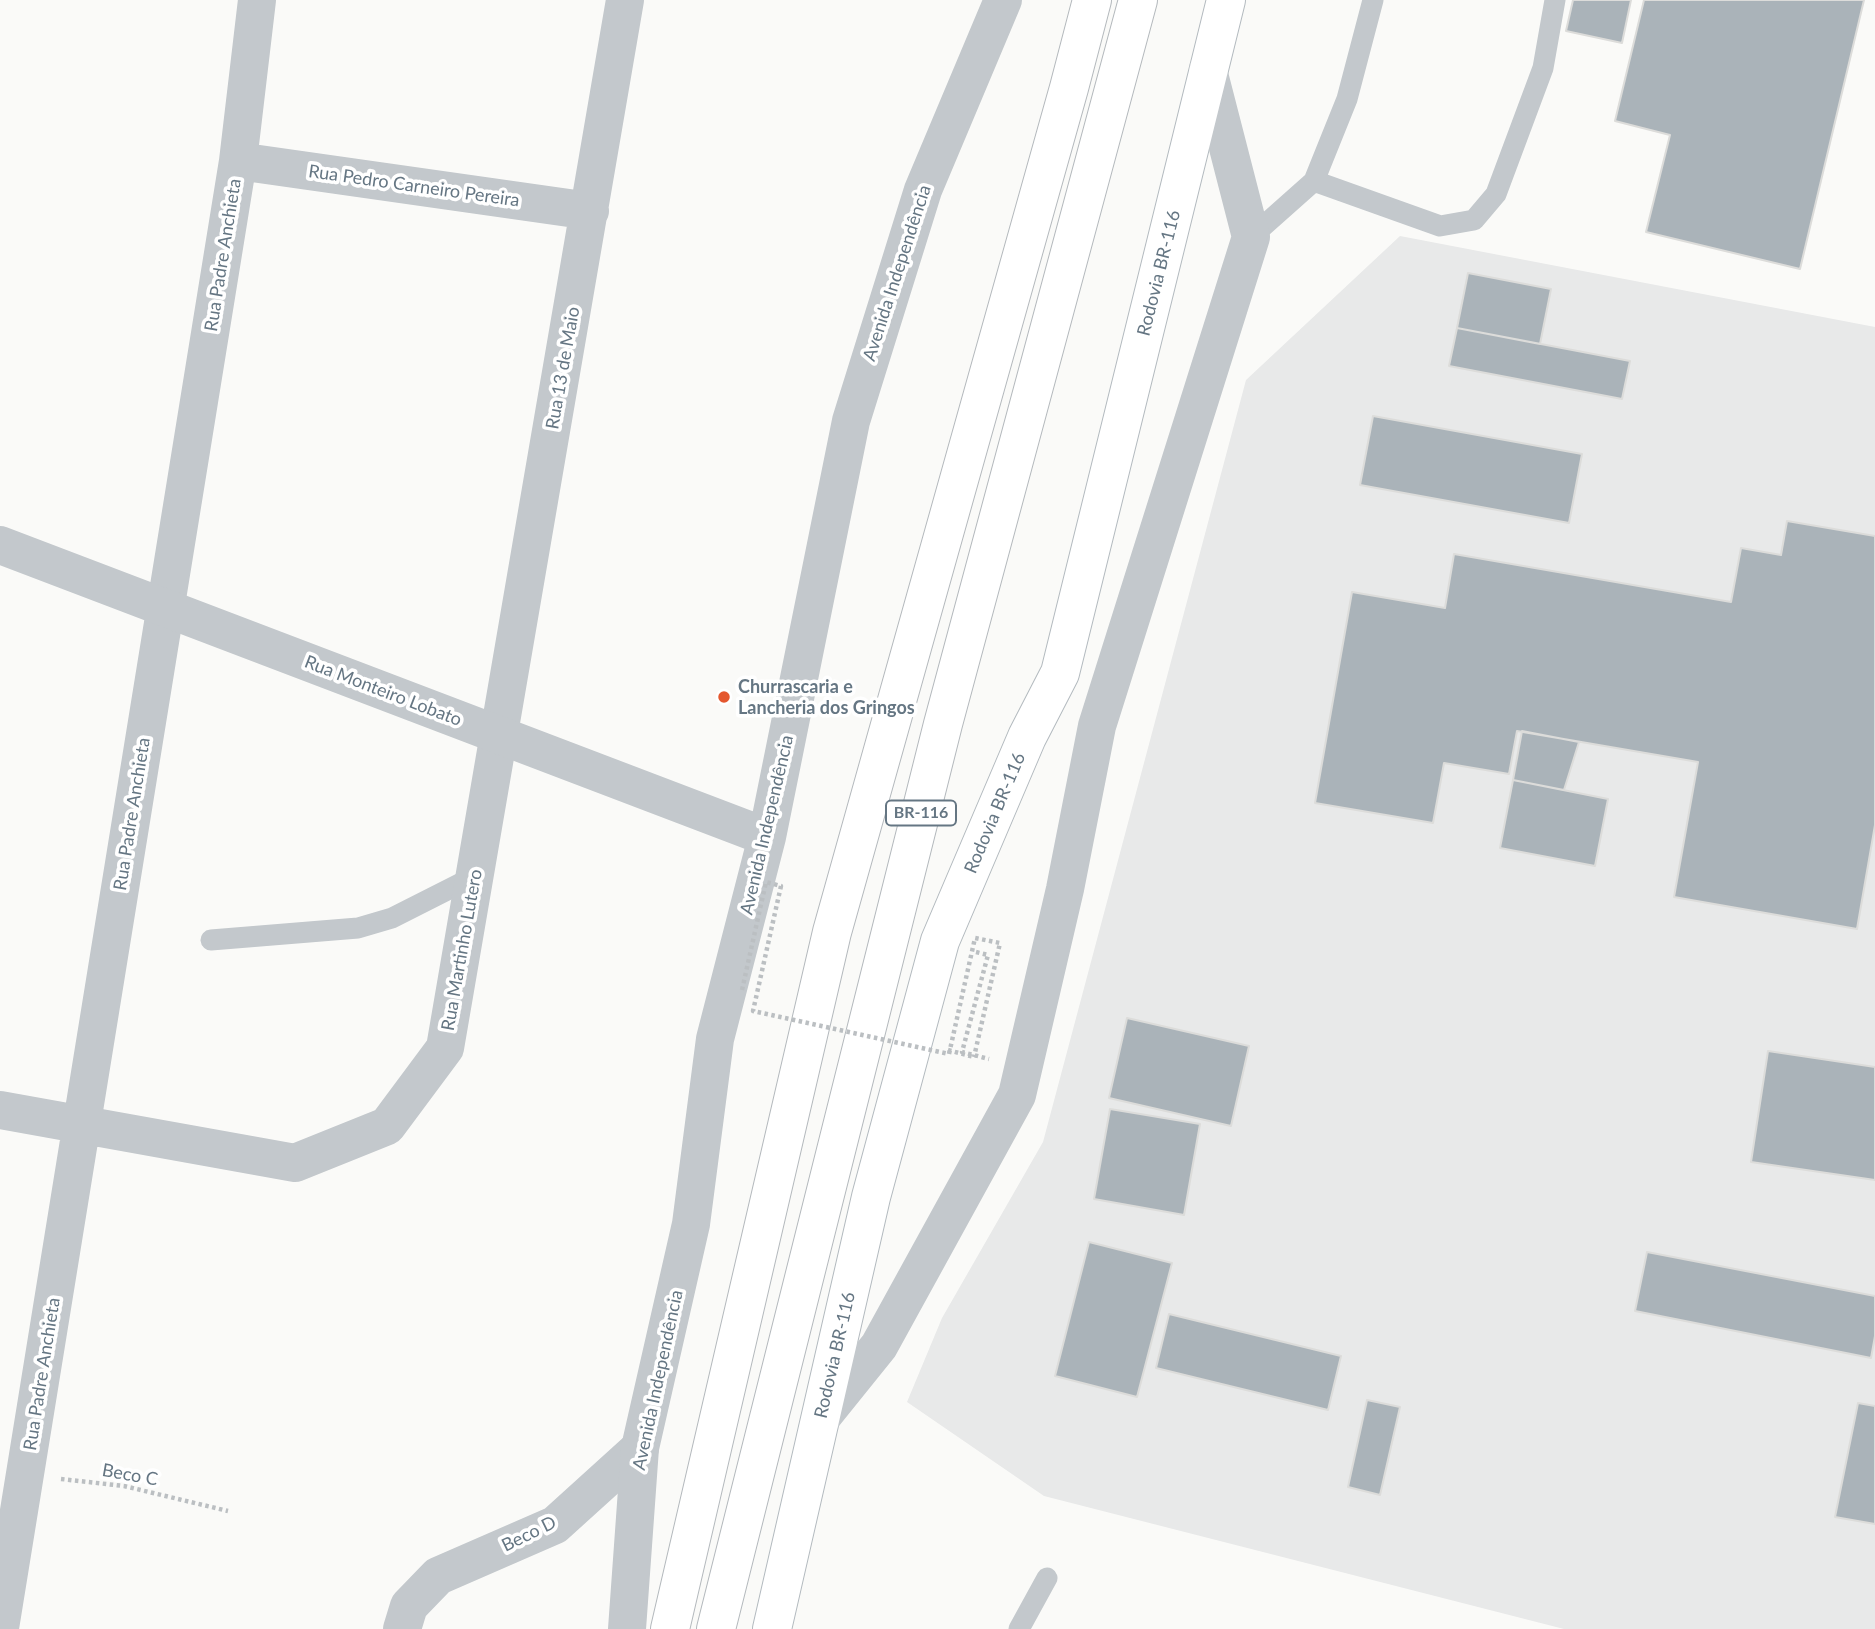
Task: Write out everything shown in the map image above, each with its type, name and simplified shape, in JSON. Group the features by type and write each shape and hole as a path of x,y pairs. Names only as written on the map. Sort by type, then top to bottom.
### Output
{"main road":[{"path":"1069,88 1082,0"},
{"name":"BR-116","path":"670,1629 832,932 1069,88 1091,0"},
{"name":"BR-116","path":"716,1629 943,724 1138,0"},
{"name":"Rodovia BR-116","path":"779,1623 821,1418 871,1197 940,941 1027,737 1060,673 1226,0"}],"street":[{"name":"Rua Padre Anchieta","path":"0,1628 238,161 257,0"},
{"name":"Rua 13 de Maio","path":"500,736 625,0"},
{"name":"Avenida Independência","path":"627,1629 640,1448 691,1224 715,1039 767,837 851,421 923,190 1003,0"},
{"path":"821,1418 879,1346 1017,1096 1065,889 1097,726 1251,237 1208,70"},
{"name":"Rua Pedro Carneiro Pereira","path":"238,161 590,211"},
{"name":"Rua Monteiro Lobato","path":"0,545 767,837"},
{"name":"Rua Martinho Lutero","path":"0,1110 295,1163 387,1126 445,1048 500,736"},
{"name":"Beco D","path":"406,1618 438,1576 555,1525 640,1448"}],"lane":[{"path":"1251,237 1314,181 1347,99 1373,0"},
{"path":"1314,181 1440,226 1474,220 1496,194 1543,68 1555,0"},
{"path":"211,940 358,928 392,918 475,876"},
{"path":"1018,1629 1047,1578"}],"path":[{"path":"742,990 766,882 781,886 753,1010 948,1054 975,938 1000,943 974,1057 941,1048"},
{"path":"954,999 968,950 988,955 962,1052 1024,1069"},
{"name":"Beco C","path":"25,1475 124,1486 228,1511"}],"shaded area":[{"path":"1400,236 1875,327 1875,1629 1564,1629 1044,1496 907,1402 942,1318 1043,1142 1246,380"}],"building":[{"path":"1573,0 1631,0 1622,43 1566,31"},
{"path":"1644,0 1864,0 1800,269 1646,232 1670,135 1615,121"},
{"path":"1468,273 1551,289 1540,344 1457,328"},
{"path":"1457,328 1630,361 1622,399 1449,366"},
{"path":"1373,416 1582,454 1569,523 1360,485"},
{"path":"1787,521 1875,536 1875,825 1857,929 1674,897 1698,762 1517,731 1509,774 1444,763 1433,823 1315,803 1352,592 1445,608 1454,554 1731,602 1741,548 1781,555"},
{"path":"1522,731 1579,742 1564,790 1513,780"},
{"path":"1513,780 1608,799 1595,866 1500,848"},
{"path":"1127,1018 1249,1046 1231,1126 1109,1098"},
{"path":"1768,1051 1875,1067 1875,1180 1751,1162"},
{"path":"1110,1109 1200,1124 1184,1215 1094,1199"},
{"path":"1089,1242 1172,1263 1137,1397 1055,1376"},
{"path":"1647,1252 1875,1296 1875,1336 1871,1358 1635,1311"},
{"path":"1169,1314 1341,1356 1328,1410 1156,1368"},
{"path":"1367,1400 1400,1407 1380,1495 1348,1487"},
{"path":"1858,1403 1875,1406 1875,1524 1835,1517"}],"place":[{"name":"Churrascaria e Lancheria dos Gringos","path":"724,697"}]}
